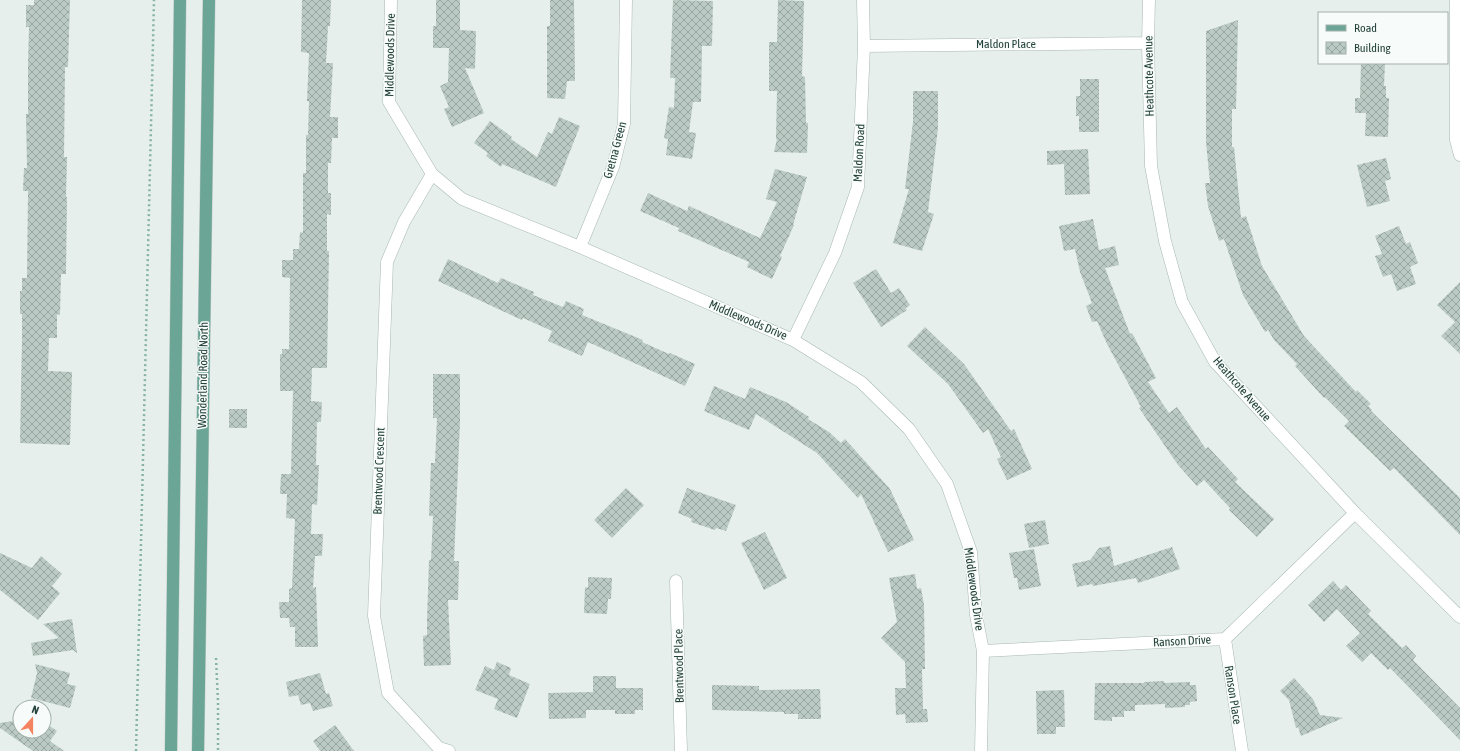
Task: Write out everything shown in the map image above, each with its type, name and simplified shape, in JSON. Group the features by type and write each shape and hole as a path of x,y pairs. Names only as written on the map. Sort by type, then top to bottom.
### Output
{"main road":[{"path":"171,751 180,0"},
{"name":"Wonderland Road North","path":"198,751 209,0"}],"street":[{"name":"Middlewoods Drive","path":"391,0 389,102 432,174 462,199 580,247 793,340 861,382 910,429 947,484 971,552 976,615 983,651 981,751"},
{"name":"Gretna Green","path":"580,247 613,167 624,124 626,0"},
{"name":"Maldon Road","path":"793,340 835,253 858,187 864,46 863,0"},
{"name":"Heathcote Avenue","path":"1149,0 1148,43 1151,166 1166,241 1182,302 1215,362 1355,514 1460,617"},
{"path":"1456,0 1456,140 1460,155"},
{"name":"Maldon Place","path":"864,46 1148,43"},
{"name":"Brentwood Crescent","path":"432,174 404,222 387,262 374,616 388,693 439,748 449,751"},
{"name":"Ranson Drive","path":"983,651 1225,639 1355,514"},
{"name":"Brentwood Place","path":"676,581 681,751"},
{"name":"Ranson Place","path":"1225,639 1242,751"}],"path":[{"path":"136,751 154,0"}],"building":[{"path":"34,0 70,0 68,67 65,67 64,157 67,157 66,274 61,274 60,315 57,314 57,338 49,338 48,371 72,372 70,445 20,443 22,314 20,314 20,291 22,291 22,278 27,278 28,191 23,191 24,168 27,168 26,114 28,114 29,27 26,27 26,5 34,5"},
{"path":"302,0 331,0 326,63 333,63 330,117 338,117 338,138 332,138 331,163 328,163 328,193 331,193 331,215 327,214 327,251 329,251 327,368 312,368 311,401 322,402 321,422 317,422 316,465 319,465 317,505 312,504 311,534 323,534 322,556 315,556 313,588 316,587 318,647 295,647 295,627 290,627 289,618 280,618 279,602 289,602 289,589 292,588 295,519 286,518 287,494 280,494 281,474 291,474 293,391 280,391 280,354 282,354 282,349 289,349 290,278 282,277 282,260 293,260 293,249 299,249 300,232 303,233 303,173 306,173 306,135 308,135 309,101 307,101 309,53 301,52"},
{"path":"436,0 460,0 460,30 476,31 475,69 465,68 484,113 452,127 444,109 449,107 440,86 448,82 449,48 433,48 433,26 436,26"},
{"path":"550,0 574,0 575,81 567,81 565,99 547,98 547,26 550,26"},
{"path":"673,0 713,1 712,46 702,46 701,102 693,102 689,132 696,133 692,159 666,155 668,139 664,138 669,107 674,108 675,78 670,78"},
{"path":"778,0 804,1 802,76 805,77 806,123 808,123 807,153 774,152 777,139 777,91 769,91 769,42 777,42"},
{"path":"1238,20 1236,109 1232,109 1232,147 1234,147 1241,218 1246,216 1262,266 1304,336 1356,392 1357,390 1371,404 1368,406 1372,410 1371,411 1460,498 1460,535 1394,468 1390,471 1344,426 1349,421 1325,397 1324,398 1295,366 1297,364 1274,340 1268,330 1265,332 1243,295 1224,239 1219,241 1208,206 1205,183 1210,183 1206,142 1206,31"},
{"path":"1361,64 1385,64 1384,86 1386,86 1386,98 1389,98 1388,137 1365,136 1366,113 1355,113 1355,98 1360,98"},
{"path":"1080,79 1099,79 1099,132 1079,132 1079,116 1076,116 1076,96 1080,96"},
{"path":"913,91 938,91 938,128 928,212 934,214 922,251 893,243 909,189 905,189 913,122"},
{"path":"559,117 580,126 556,187 502,164 501,167 486,156 488,153 474,143 490,121 512,137 511,139 537,157 548,132 552,134"},
{"path":"1088,149 1090,194 1065,195 1064,164 1047,165 1047,151"},
{"path":"1386,158 1391,179 1385,181 1390,201 1367,207 1357,165"},
{"path":"775,169 807,177 794,225 780,256 782,257 772,279 747,267 749,262 678,231 679,228 640,211 648,193 687,211 689,206 760,238 777,202 766,199"},
{"path":"1093,219 1099,250 1115,246 1119,265 1105,268 1130,334 1132,333 1156,378 1148,382 1169,413 1177,407 1206,449 1208,447 1238,479 1235,482 1274,519 1257,537 1229,510 1230,508 1204,480 1197,486 1178,465 1139,408 1141,407 1107,344 1097,321 1092,322 1086,306 1092,303 1080,272 1075,249 1064,251 1059,226"},
{"path":"1399,226 1406,244 1410,242 1418,263 1410,267 1416,284 1397,291 1391,274 1383,277 1375,256 1382,254 1375,236"},
{"path":"448,259 498,283 501,278 534,292 533,295 563,307 566,301 584,309 582,315 643,340 642,342 695,364 685,386 588,342 582,356 548,341 552,331 523,318 522,320 438,281"},
{"path":"876,269 891,293 899,288 910,305 905,309 907,310 881,327 853,283"},
{"path":"1460,282 1460,354 1441,336 1455,322 1437,305"},
{"path":"925,327 964,364 1011,431 1014,429 1032,469 1007,480 997,459 1001,457 988,429 983,433 948,384 907,346"},
{"path":"433,374 460,374 460,422 454,561 459,561 458,600 448,600 451,665 424,666 423,636 427,635 429,560 431,560 433,516 429,516 431,463 435,463 437,418 433,418"},
{"path":"714,386 745,399 750,387 786,402 809,417 808,419 829,432 841,443 845,439 890,489 914,540 888,552 861,494 858,498 817,453 756,414 749,430 704,411"},
{"path":"229,409 247,409 247,428 229,428"},
{"path":"626,488 644,505 612,538 594,520"},
{"path":"687,488 736,505 726,531 716,528 715,530 691,522 692,519 678,513"},
{"path":"1045,520 1049,544 1029,548 1024,524"},
{"path":"765,532 787,578 764,590 741,543"},
{"path":"1110,546 1114,566 1172,547 1180,569 1138,583 1136,578 1093,586 1092,584 1077,587 1072,564 1090,560 1099,548"},
{"path":"1034,549 1041,586 1019,590 1017,578 1014,578 1009,553"},
{"path":"0,553 32,568 41,556 62,574 52,586 60,593 38,620 0,590"},
{"path":"915,574 917,589 921,588 924,605 925,669 922,669 923,709 927,709 928,722 906,723 905,714 896,715 895,688 906,688 905,662 881,638 897,622 889,578"},
{"path":"588,577 612,578 611,599 608,599 607,614 584,613 585,587 588,588"},
{"path":"1333,581 1341,590 1346,585 1371,611 1368,614 1402,648 1406,645 1416,656 1413,660 1460,708 1460,740 1390,668 1388,670 1371,653 1362,662 1346,646 1360,633 1337,609 1324,622 1308,605"},
{"path":"72,619 77,653 73,650 33,656 31,643 59,638 43,624"},
{"path":"497,662 511,668 509,675 530,684 517,718 494,709 498,699 475,690 485,666 494,670"},
{"path":"35,664 70,673 67,684 76,686 70,708 52,703 52,699 31,698 37,673"},
{"path":"320,673 326,694 329,693 333,706 313,711 310,703 301,705 298,695 289,697 286,682"},
{"path":"593,676 616,676 616,688 643,688 643,710 635,710 635,714 615,714 615,710 586,710 586,718 549,719 548,693 593,692"},
{"path":"1294,678 1313,699 1320,715 1343,718 1301,736 1298,727 1296,728 1289,700 1280,691"},
{"path":"1164,681 1164,683 1190,682 1190,685 1196,685 1197,701 1190,702 1190,705 1185,705 1185,707 1165,708 1165,704 1135,705 1135,711 1124,711 1124,717 1112,717 1112,721 1094,720 1095,683 1144,683"},
{"path":"712,685 759,686 759,690 820,689 821,719 798,719 798,714 784,714 784,712 712,710"},
{"path":"1064,690 1065,727 1056,727 1056,734 1037,734 1036,691"},
{"path":"12,721 12,736 0,728 0,723"},
{"path":"335,725 354,751 320,751 313,741"},
{"path":"52,728 57,731 52,738"},
{"path":"16,739 51,739 50,741 64,751 33,751"}]}
